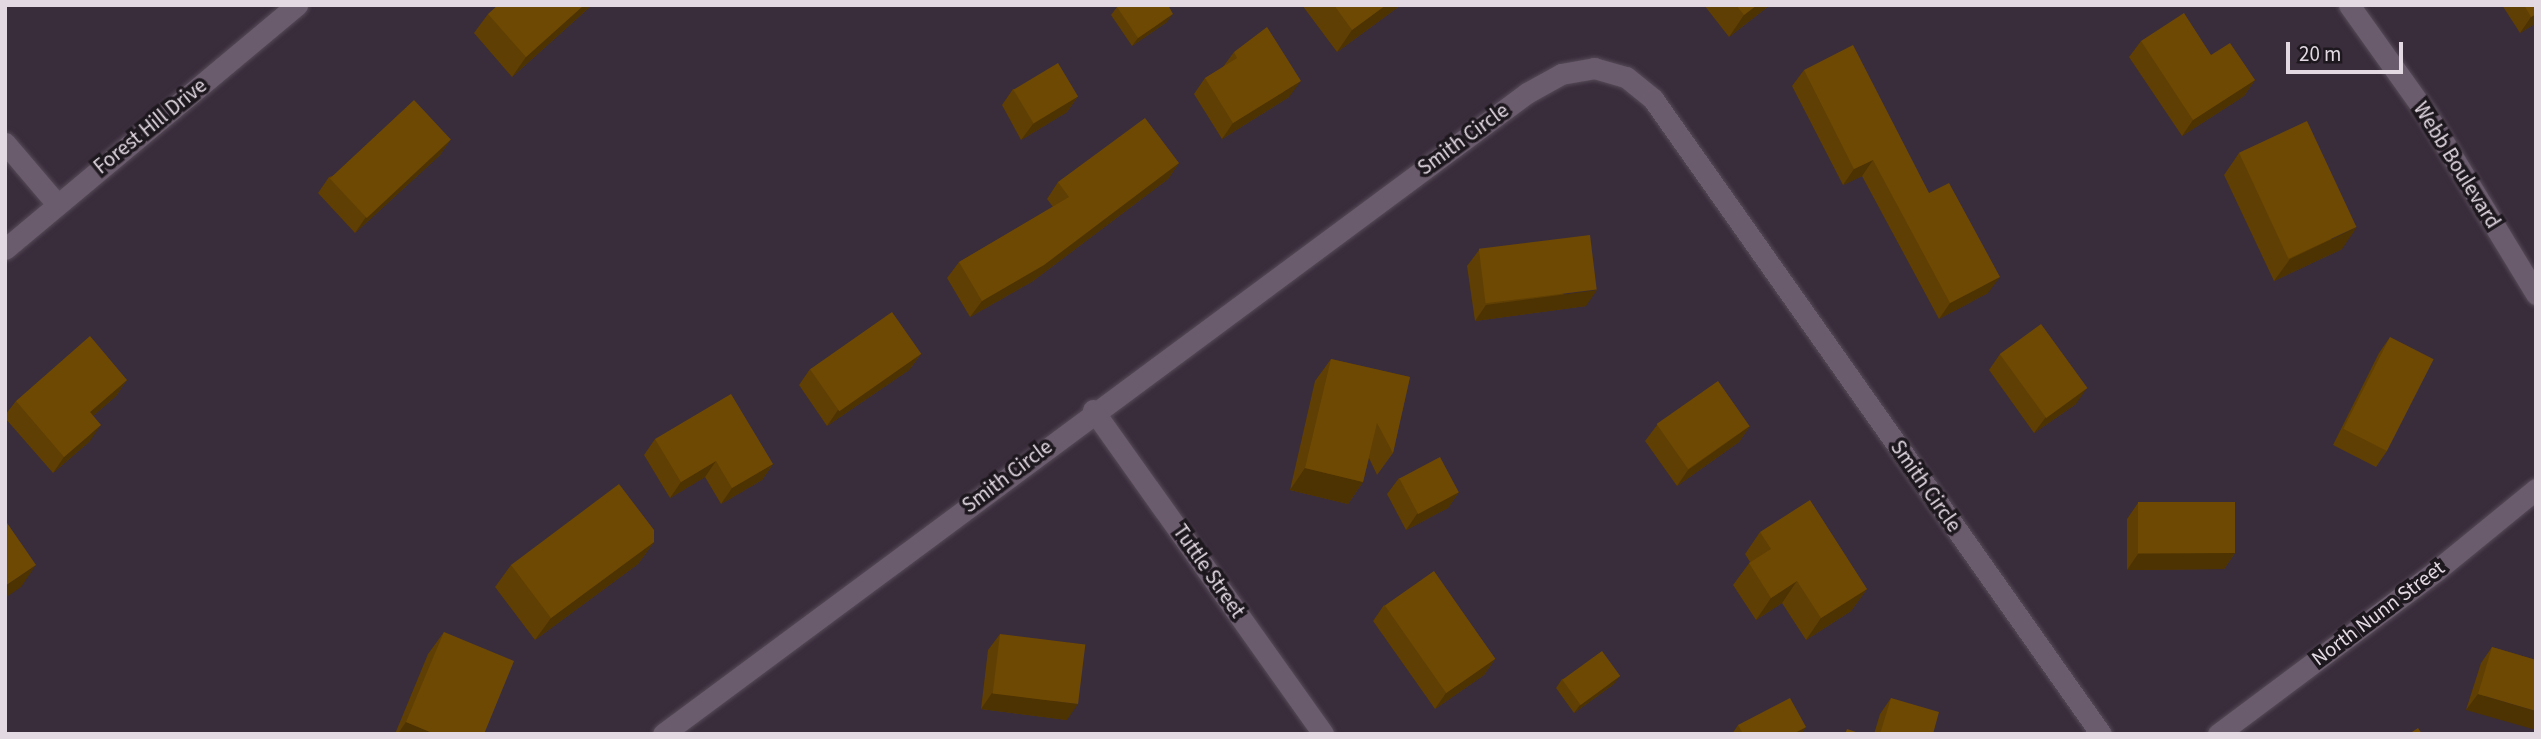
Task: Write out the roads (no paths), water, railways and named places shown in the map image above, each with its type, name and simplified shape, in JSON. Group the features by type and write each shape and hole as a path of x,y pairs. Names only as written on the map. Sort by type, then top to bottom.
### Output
{"street":[{"name":"Forest Hill Drive","path":"5,248 297,5"},
{"name":"Webb Boulevard","path":"2349,5 2426,113 2536,294"},
{"name":"Smith Circle","path":"663,734 1093,410 1527,93 1561,74 1594,68 1626,76 1653,99 2101,734"},
{"path":"5,143 57,203"},
{"name":"Tuttle Street","path":"1093,410 1323,734"},
{"name":"North Nunn Street","path":"2217,734 2437,570 2536,489"}]}
